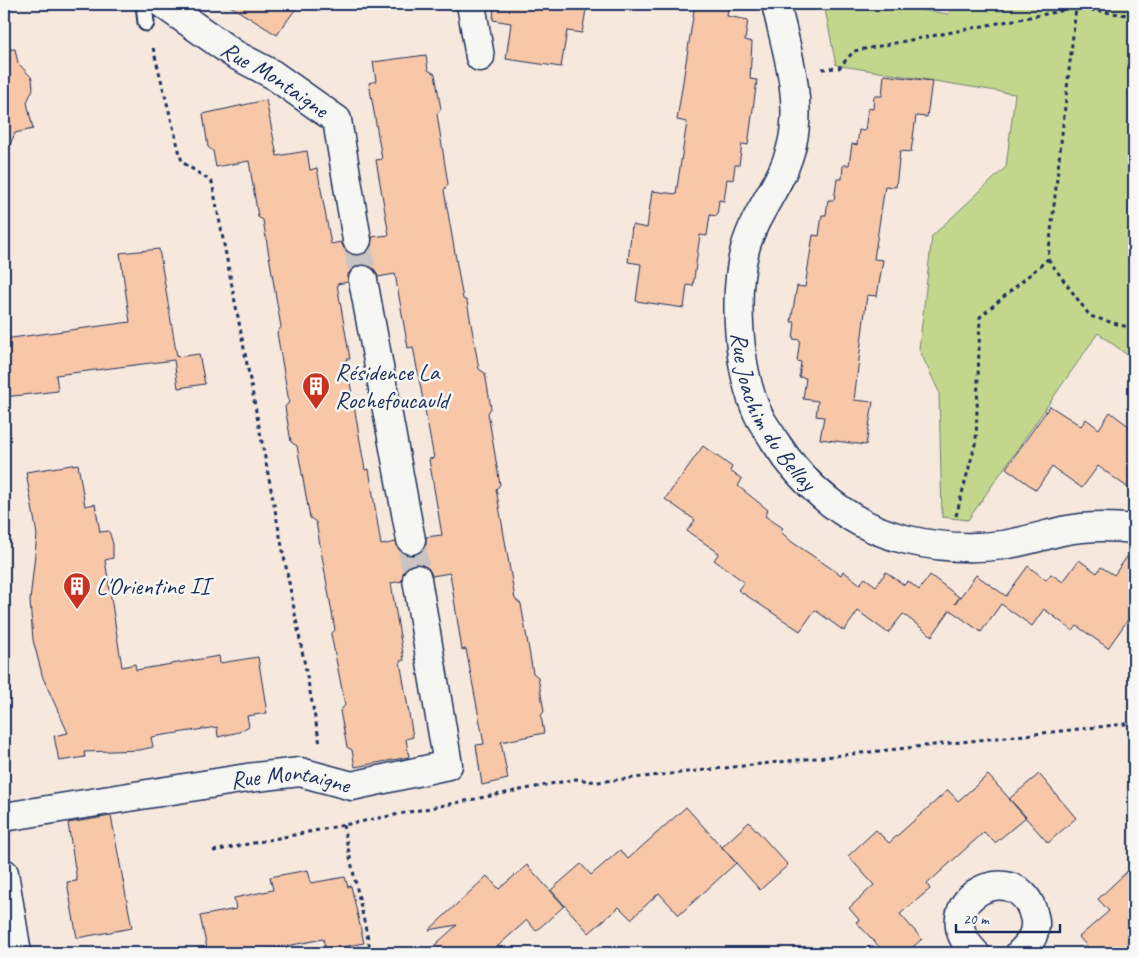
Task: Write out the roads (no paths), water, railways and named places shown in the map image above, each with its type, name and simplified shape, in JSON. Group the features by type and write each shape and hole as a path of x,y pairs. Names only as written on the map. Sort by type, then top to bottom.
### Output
{"street":[{"path":"471,4 480,57"},
{"name":"Rue Joachim du Bellay","path":"776,4 792,71 796,113 793,143 782,176 758,217 745,248 738,287 744,367 758,414 790,464 825,500 861,523 908,540 949,546 1003,545 1065,531 1106,526 1134,529"},
{"name":"Rue Montaigne","path":"155,13 272,74 337,120 358,240"},
{"path":"363,280 411,540"},
{"name":"Rue Montaigne","path":"4,817 247,778 300,772 352,786 448,765 417,579"},
{"path":"4,873 17,953"},
{"path":"975,953 966,944 961,932 960,920 963,908 970,897 980,889 992,885 1016,890 1026,898 1032,908 1035,920 1034,932 1029,944 1020,953"}],"lane":[{"path":"144,4 155,13"}],"tunnel":[{"path":"357,240 363,280"},
{"path":"411,540 417,579"}],"place":[{"name":"Résidence La Rochefoucauld","path":"316,410"},
{"name":"L'Orientine II","path":"77,610"}]}
